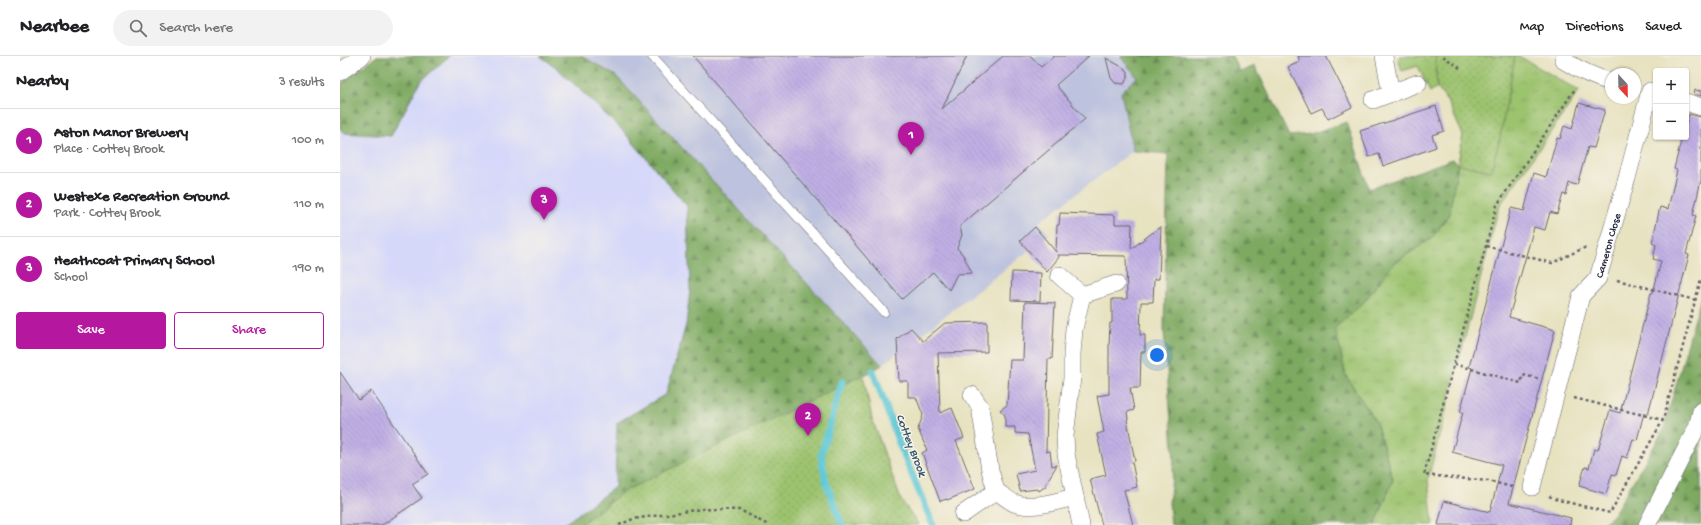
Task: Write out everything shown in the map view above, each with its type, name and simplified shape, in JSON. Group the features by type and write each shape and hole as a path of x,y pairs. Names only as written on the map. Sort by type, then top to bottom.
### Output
{"street":[{"path":"1384,56 1389,83 1393,93"},
{"path":"1562,57 1581,72 1605,80"},
{"path":"340,72 358,60"},
{"path":"1373,100 1418,83"},
{"name":"Cameron Close","path":"1532,487 1581,296 1598,278 1627,178 1647,91"},
{"path":"1689,103 1701,107"},
{"path":"1059,275 1082,295"},
{"path":"1082,295 1116,284"},
{"path":"1081,525 1066,454 1065,436 1072,378 1074,329 1082,295"},
{"path":"972,395 980,407 989,464 996,491 1014,503 1030,505 1046,504 1075,497"},
{"path":"1647,525 1696,427 1701,411"},
{"path":"963,514 996,491"}],"lane":[{"path":"652,56 884,312"}],"path":[{"path":"1443,56 1461,69"},
{"path":"1486,246 1552,263 1587,247 1606,250"},
{"path":"1598,275 1696,300"},
{"path":"1454,364 1521,383 1523,375 1558,389 1663,420"},
{"path":"619,525 633,519 702,509 740,510 768,525"}],"shaded area":[{"path":"377,56 582,56 616,76 882,365 625,491 580,525 340,525 340,84"},
{"path":"582,56 1120,56 1137,77 1121,92 1133,151 1039,222 1049,235 882,365 616,76"}],"green space":[{"path":"377,56 449,56 420,82 391,136 344,133 340,129 340,84"},
{"path":"540,56 582,56 616,76 882,365 863,376 872,419 901,502 919,525 606,506 580,525 563,525 615,487 617,423 666,394 686,325 690,290 687,206 624,132 556,67"},
{"path":"1120,56 1232,56 1240,72 1255,66 1289,136 1310,134 1347,122 1369,189 1453,159 1458,164 1449,214 1432,238 1393,264 1364,302 1335,328 1346,376 1376,422 1393,480 1375,525 1171,525 1169,503 1174,461 1164,331 1168,154 1133,151 1121,92 1137,77"},
{"path":"1399,56 1519,56 1579,91 1499,207 1428,479 1433,525 1375,525 1393,479 1376,422 1346,376 1334,328 1364,302 1393,264 1432,238 1449,214 1463,135 1449,104 1437,87 1430,92 1418,66 1402,71 1398,59"},
{"path":"1437,56 1515,56 1500,138 1491,171 1458,164 1463,135 1449,104 1437,87 1435,59"},
{"path":"1701,297 1701,525 1600,525 1612,517 1663,431"},
{"path":"863,375 872,419 901,500 919,525 580,525 625,491"}],"building":[{"path":"693,56 967,56 942,109 1003,56 1031,56 1041,67 1054,56 1089,56 1056,85 1085,119 960,226 962,235 957,248 963,255 972,273 957,274 949,290 933,272 902,299"},
{"path":"1298,56 1326,56 1352,107 1328,119 1322,108 1311,113 1288,67 1300,62"},
{"path":"1106,58 1128,71 1128,76 1124,84 1115,83 1111,78"},
{"path":"1695,90 1701,91 1701,96 1694,94"},
{"path":"1579,103 1605,110 1594,148 1588,147 1577,185 1569,183 1566,195 1563,194 1557,214 1550,212 1545,230 1534,227 1509,317 1555,330 1509,503 1571,518 1570,525 1438,525 1444,501 1490,512 1502,465 1452,452 1463,412 1460,412 1472,368 1469,367 1511,208 1524,211 1534,173 1546,177 1557,138 1560,139 1564,126 1572,129"},
{"path":"1436,106 1444,131 1432,135 1436,147 1383,166 1379,154 1369,157 1360,131"},
{"path":"1689,114 1701,117 1701,180 1693,215 1696,216 1686,254 1689,255 1648,414 1644,413 1637,440 1633,439 1627,458 1622,456 1616,475 1612,474 1606,494 1579,486 1585,467 1589,468 1594,449 1598,450 1610,410 1620,413 1651,293 1653,293 1661,261 1653,259 1656,245 1652,243 1660,207 1668,209 1677,170 1674,169 1681,140 1689,140"},
{"path":"1060,213 1115,215 1115,224 1132,224 1131,249 1161,226 1159,279 1154,279 1153,302 1141,302 1140,335 1145,335 1145,352 1141,352 1140,388 1130,388 1134,410 1127,412 1127,420 1135,461 1132,462 1137,487 1124,490 1133,525 1102,525 1090,479 1106,475 1097,434 1104,432 1097,396 1109,394 1109,345 1110,323 1112,323 1112,299 1127,299 1126,256 1058,255 1059,257 1047,272 1020,241 1035,227 1056,252 1057,225 1059,225"},
{"path":"1012,272 1041,273 1040,301 1011,300"},
{"path":"1025,302 1055,303 1052,359 1048,359 1046,452 1050,451 1052,466 1057,465 1046,483 1046,486 1039,491 1038,489 1020,491 1016,474 1035,470 1028,434 1015,433 1015,427 1005,427 1005,415 1000,410 1007,405 1010,360 1023,360"},
{"path":"987,322 987,352 938,353 940,413 952,408 964,438 956,441 975,489 947,500 940,501 922,453 927,450 918,429 923,415 916,397 908,397 908,381 899,381 897,339 911,328 923,341 945,323"},
{"path":"340,372 359,400 371,391 428,474 412,484 422,498 382,525 340,525"}],"waterway":[{"name":"Cottey Brook","path":"873,371 900,446 933,525"},
{"path":"842,382 821,455 826,482 842,525"}],"place":[{"name":"Aston Manor Brewery","path":"911,155"},
{"name":"Heathcoat Primary School","path":"544,220"},
{"name":"Westexe Recreation Ground","path":"808,436"}]}
